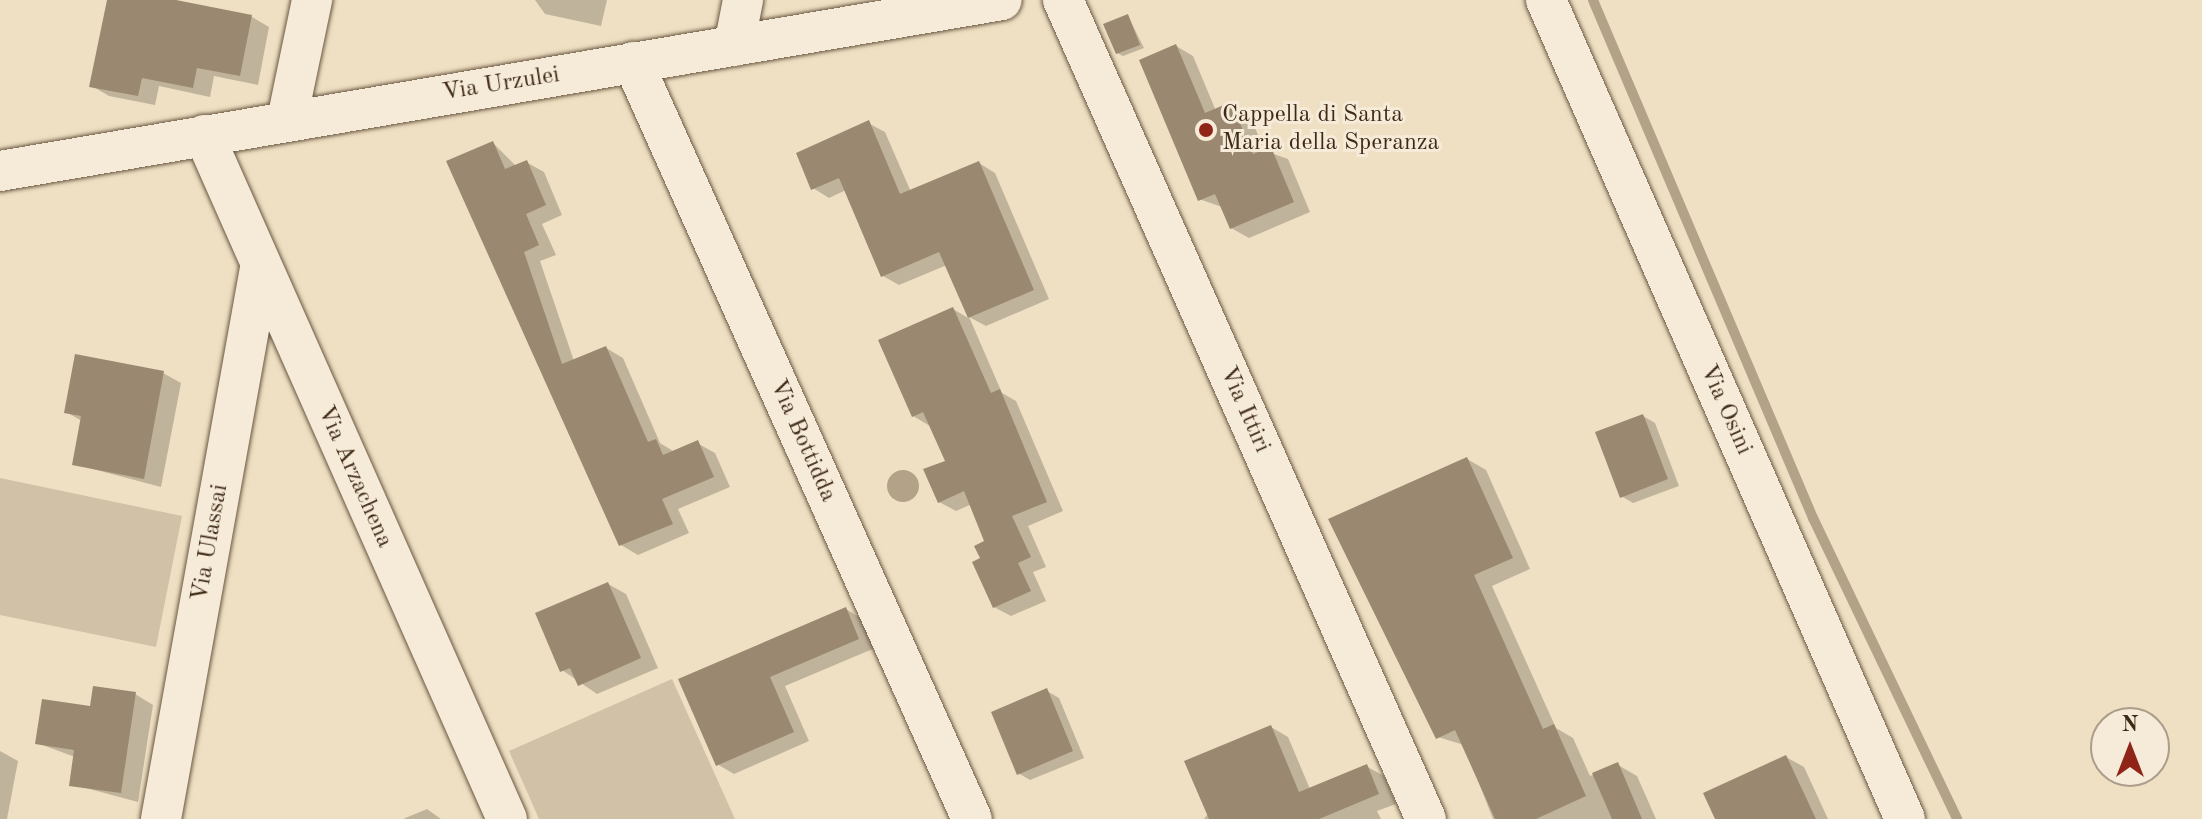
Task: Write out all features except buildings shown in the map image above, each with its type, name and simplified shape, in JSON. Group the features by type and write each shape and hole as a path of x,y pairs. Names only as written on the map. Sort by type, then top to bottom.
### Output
{"street":[{"path":"287,120 312,0"},
{"path":"734,46 743,0"},
{"name":"Via Urzulei","path":"0,171 1002,0"},
{"name":"Via Ittiri","path":"1063,0 1426,819"},
{"name":"Via Osini","path":"1546,0 1905,819"},
{"name":"Via Bottidda","path":"633,62 972,819"},
{"name":"Via Arzachena","path":"204,135 260,268 507,819"},
{"name":"Via Ulassai","path":"161,819 260,268"}],"shaded area":[{"path":"903,470 915,474 919,486 915,498 903,502 891,498 887,486 891,474"},
{"path":"0,478 182,516 156,647 0,615"},
{"path":"672,679 735,819 539,819 509,751"}],"waterway":[{"path":"1593,0 1813,518 1957,819"}],"place":[{"name":"Cappella di Santa Maria della Speranza","path":"1206,130"}]}
